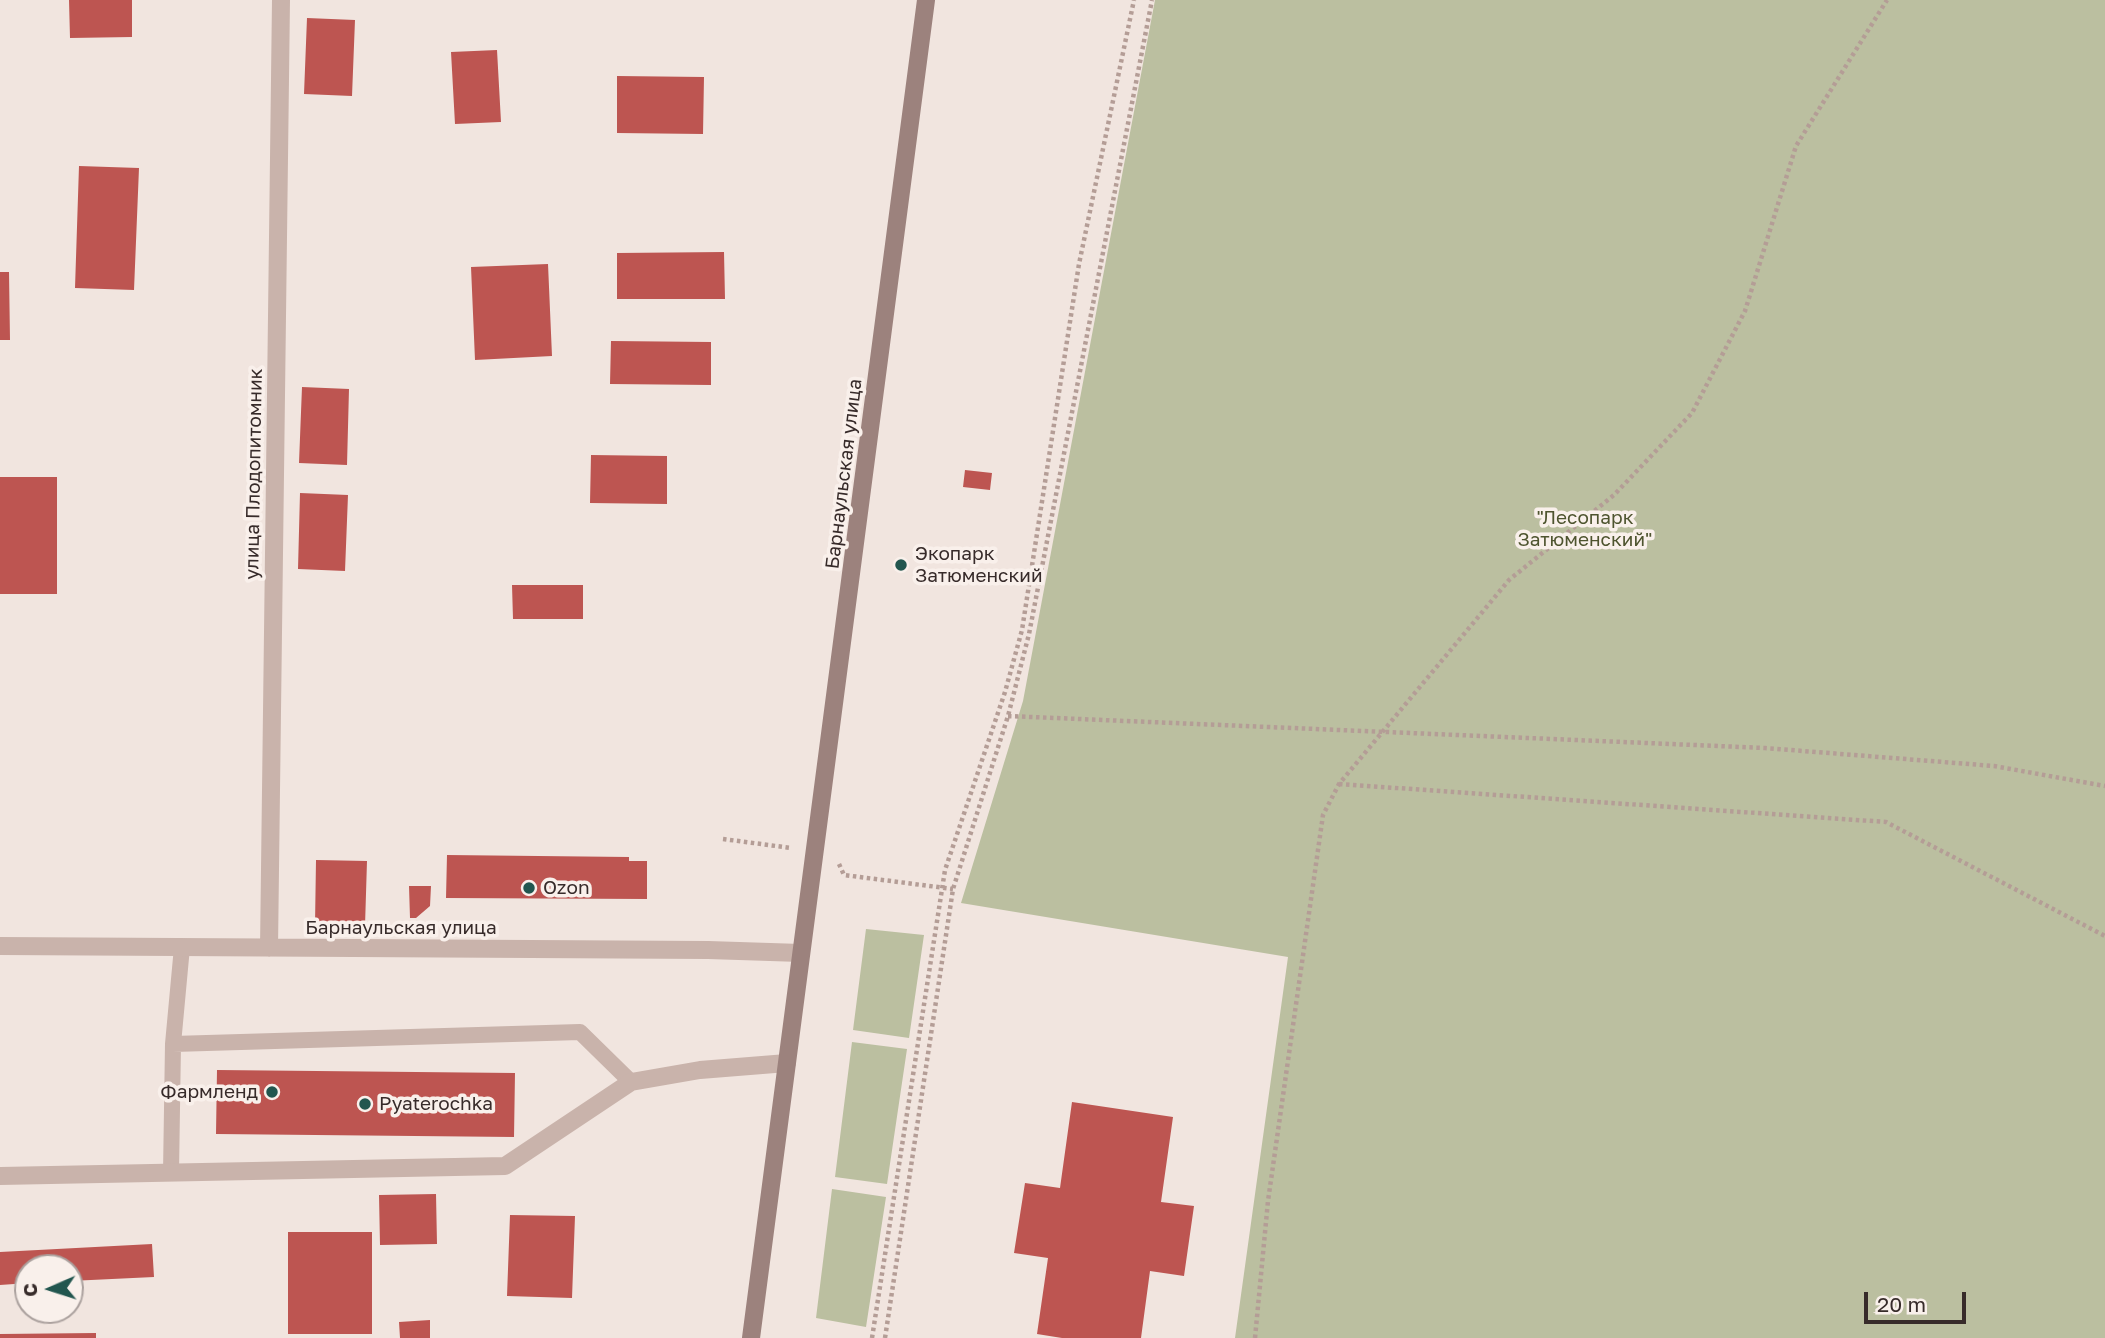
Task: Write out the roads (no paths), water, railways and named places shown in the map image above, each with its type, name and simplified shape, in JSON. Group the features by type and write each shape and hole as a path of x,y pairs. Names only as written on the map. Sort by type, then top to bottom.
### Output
{"street":[{"name":"улица Плодопитомник","path":"269,948 281,0"},
{"name":"Барнаульская улица","path":"751,1338 926,0"},
{"name":"Барнаульская улица","path":"0,946 708,950 801,953"},
{"path":"0,1176 505,1166 631,1082 700,1070 787,1063"}],"lane":[{"path":"172,1173 173,1044 182,947"},
{"path":"173,1044 580,1032 631,1082"}],"place":[{"name":"Экопарк Затюменский","path":"901,565"},
{"name":"Ozon","path":"529,888"},
{"name":"Фармленд","path":"272,1092"},
{"name":"Pyaterochka","path":"365,1104"}],"park label":[{"name":"\"Лесопарк Затюменский\"","path":"1585,529"}]}
